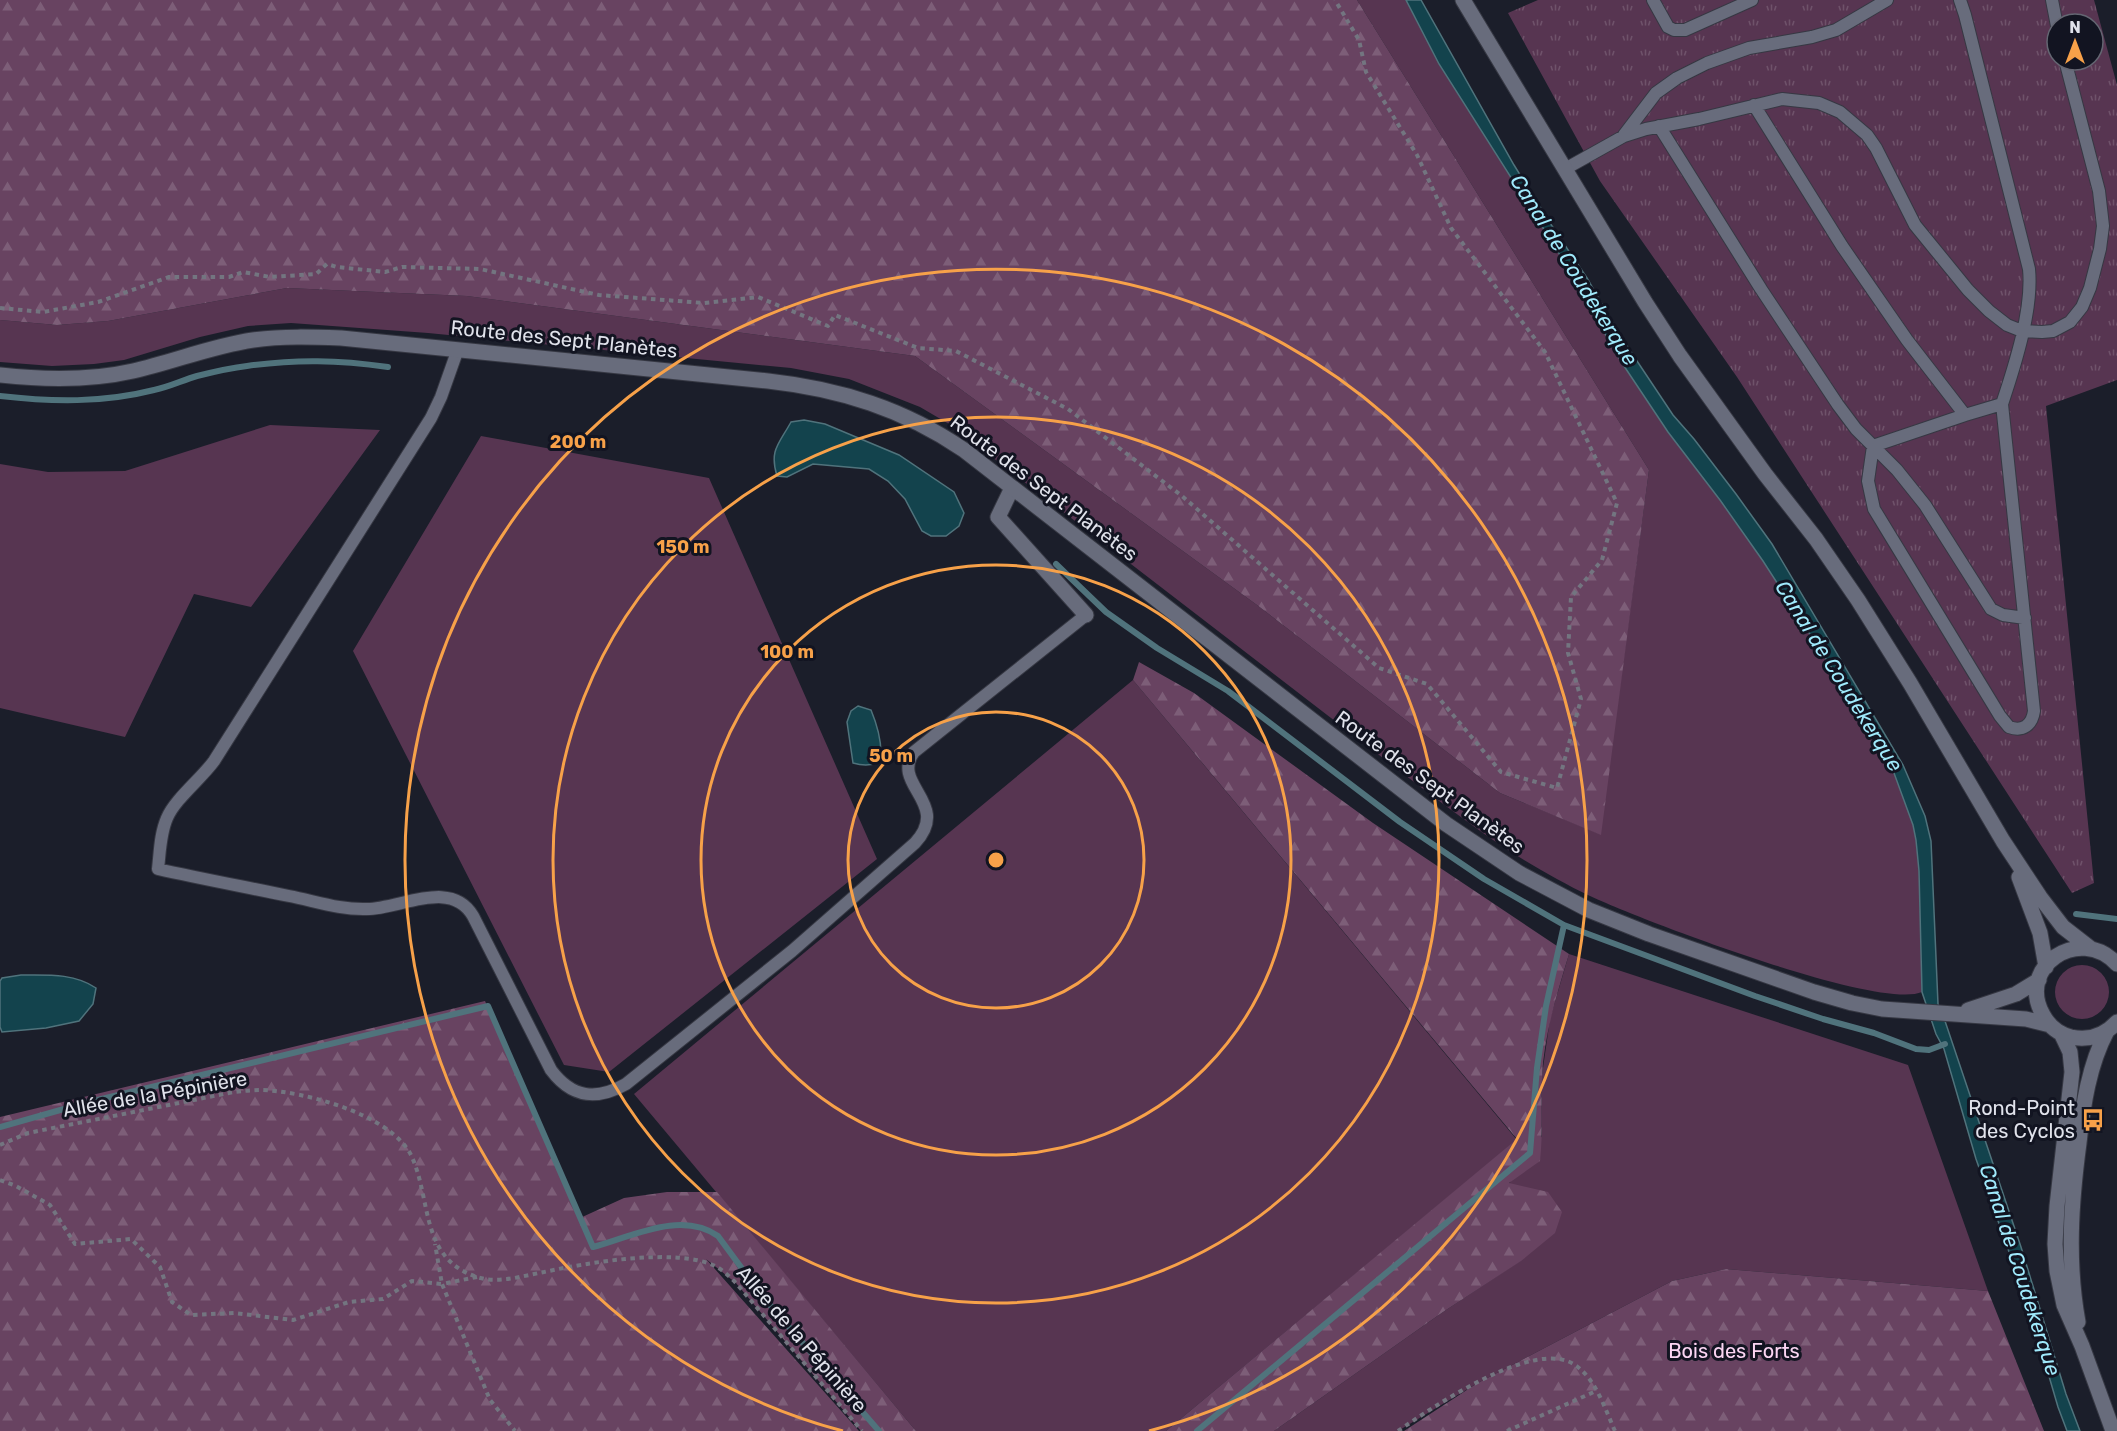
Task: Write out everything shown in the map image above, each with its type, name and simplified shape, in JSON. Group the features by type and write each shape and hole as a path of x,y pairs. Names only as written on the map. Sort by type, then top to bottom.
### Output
{"main road":[{"path":"1463,0 1645,302 1680,356 1765,474 1816,539 1858,600 2003,841 2056,919 2071,934 2103,951 2117,964"},
{"name":"Route des Sept Planètes","path":"0,375 56,380 103,376 135,371 220,346 253,340 284,337 341,338 768,381 835,392 877,404 926,426 964,450 1446,825 1519,873 1589,910 1676,944 1836,999 1882,1009 1910,1012 2026,1019 2070,1036 2086,1038 2095,1036 2112,1026"},
{"path":"1012,488 998,517 1086,615"},
{"path":"2003,841 2037,922 2044,948 2042,973 2037,992 2039,1006 2044,1017 2056,1029 2070,1052 2072,1072 2058,1195 2055,1244 2057,1271 2064,1305 2082,1346 2113,1431"},
{"name":"Route des Sept Planètes","path":"1953,1013 1977,1008 2023,991 2052,960 2065,951 2078,948 2103,951"},
{"path":"2082,1346 2072,1281 2071,1210 2085,1101 2095,1060 2112,1026"}],"lane":[{"path":"1653,0 1668,27 1679,30 1685,30 1752,0"},
{"path":"1624,136 1656,93 1677,78 1707,63 1749,48 1812,37 1836,30 1887,0"},
{"path":"1873,446 1868,472 1869,491 1878,517 1933,603 2000,716 2009,727 2024,728 2029,725 2034,711 2002,404 2013,372 2030,291 2027,255 1960,0"},
{"path":"1565,169 1624,136 1646,129 1782,99 1807,100 1830,107 1858,126 1876,148 1904,205 1925,238 1989,312 2007,325 2022,331 2053,331 2076,316 2090,288 2102,238 2099,191 2069,72"},
{"path":"1754,105 1842,246 1907,340 1965,415"},
{"path":"1659,126 1761,289 1838,405 1856,429 1902,476 1925,505 1991,609 2003,615 2025,618"},
{"path":"458,349 431,418 214,761 171,810 163,828 158,869 349,908 386,908 437,897 459,902 466,906 473,916 551,1070 562,1083 576,1091 601,1095 626,1084 792,951 915,843 924,832 927,819 925,805 908,772 909,761 914,752 1086,615"},
{"path":"1873,446 2002,404"}],"path":[{"path":"0,308 43,312 98,302 169,277 229,277 243,272 270,277 316,274 327,264 385,272 402,267 480,269 599,295 704,303 758,297 828,326 835,315 918,348 956,351 1068,409 1182,496 1379,668 1427,684 1501,772 1557,788 1581,699 1568,653 1571,597 1602,560 1617,503 1545,352 1451,228 1417,155 1366,72 1359,40 1335,0"},
{"name":"Allée de la Pépinière","path":"0,1145 28,1133 221,1094 261,1090 322,1100 353,1111 385,1129 400,1141 411,1157 437,1245 448,1259 465,1272 477,1277 503,1279 595,1262 622,1260 684,1259 714,1266 736,1283 862,1431"},
{"path":"0,1180 50,1205 75,1244 131,1239 160,1267 172,1302 190,1316 234,1313 292,1320 349,1302 383,1299 412,1281 442,1284 477,1277"},
{"path":"433,1235 442,1284 490,1400 515,1431"},
{"path":"1398,1431 1476,1384 1512,1366 1535,1359 1554,1357 1569,1361 1582,1371 1596,1391 1615,1431"},
{"path":"1507,1431 1596,1391"}],"green space":[{"path":"0,0 1357,0 1649,470 1601,835 1500,793 1257,605 915,356 467,296 287,288 108,321 57,325 0,320"},
{"path":"1357,0 1406,0 1439,64 1557,250 1622,363 1668,432 1763,561 1833,670 1894,773 1913,825 1916,840 1922,992 1898,994 1862,989 1767,963 1632,914 1590,896 1525,861 1418,785 949,424 920,407 849,379 791,368 428,333 291,323 248,326 200,337 124,360 52,366 0,362 0,320 57,325 108,321 287,288 467,296 915,356 1257,605 1500,793 1600,834 1649,470"},
{"path":"1538,0 2094,0 2097,12 2045,12 2045,72 2105,72 2105,41 2117,85 2117,380 2046,406 2094,883 2072,893 1737,377 1600,181 1508,13"},
{"path":"270,425 380,430 251,607 194,594 125,737 0,708 0,464 48,472 125,471"},
{"path":"481,436 709,478 877,859 609,1072 564,1065 353,651"},
{"path":"1139,662 1194,693 1373,823 1569,954 1545,1046 1540,1161 1509,1183 1548,1192 1562,1212 1555,1233 1521,1261 1443,1312 1274,1431 1166,1431 1517,1139 1133,680"},
{"path":"1133,680 1517,1140 1166,1431 916,1431 634,1094"},
{"path":"1569,954 1908,1065 1988,1291 1726,1269 1672,1281 1476,1384 1398,1431 1274,1431 1443,1312 1520,1261 1509,1184 1542,1136 1542,1075 1550,1019"},
{"path":"2082,965 2092,967 2101,973 2107,982 2109,992 2107,1002 2101,1011 2092,1017 2082,1019 2072,1017 2063,1011 2057,1002 2055,992 2057,982 2063,973 2072,967"},
{"path":"485,1001 580,1218 624,1198 667,1192 717,1192 916,1431 861,1431 736,1283 706,1259 859,1431 0,1431 0,1117"},
{"name":"Bois des Forts","path":"1726,1269 1988,1291 2044,1431 1404,1431 1476,1384 1672,1281"}],"water":[{"name":"Canal de Coudekerque","path":"1406,0 1421,0 1514,165 1587,278 1619,334 1673,415 1694,439 1772,544 1903,765 1925,816 1931,841 1938,1004 2021,1247 2066,1394 2080,1431 2067,1431 2058,1407 2029,1308 1976,1159 1944,1049 1936,1034 1922,992 1916,840 1913,825 1894,773 1833,670 1763,561 1668,432 1622,363 1557,250 1439,64"},
{"path":"804,420 825,424 899,455 954,492 964,513 959,526 946,536 931,536 922,531 905,499 888,481 869,469 813,464 787,477 777,476 774,460 776,448 791,422"},
{"path":"858,706 871,710 879,736 880,762 867,765 853,763 847,722 851,711"},
{"path":"21,975 69,977 88,983 96,988 93,1004 79,1021 46,1028 2,1032 0,1027 0,981 2,978"}],"waterway":[{"path":"0,396 58,400 116,397 160,389 222,370 283,362 335,362 388,367"},
{"path":"1056,564 1106,612 1157,648 1228,691 1400,822 1484,879 1564,925 1755,996 1874,1033 1916,1049 1929,1050 1945,1044"},
{"path":"2076,914 2117,919"},
{"path":"1197,1431 1530,1153 1537,1068 1546,1006 1564,925"},
{"path":"0,1127 85,1103 488,1006 593,1247 639,1232 672,1225 688,1225 718,1236 763,1297 879,1431"}],"place":[{"name":"Rond-Point des Cyclos","path":"2093,1120"}]}
